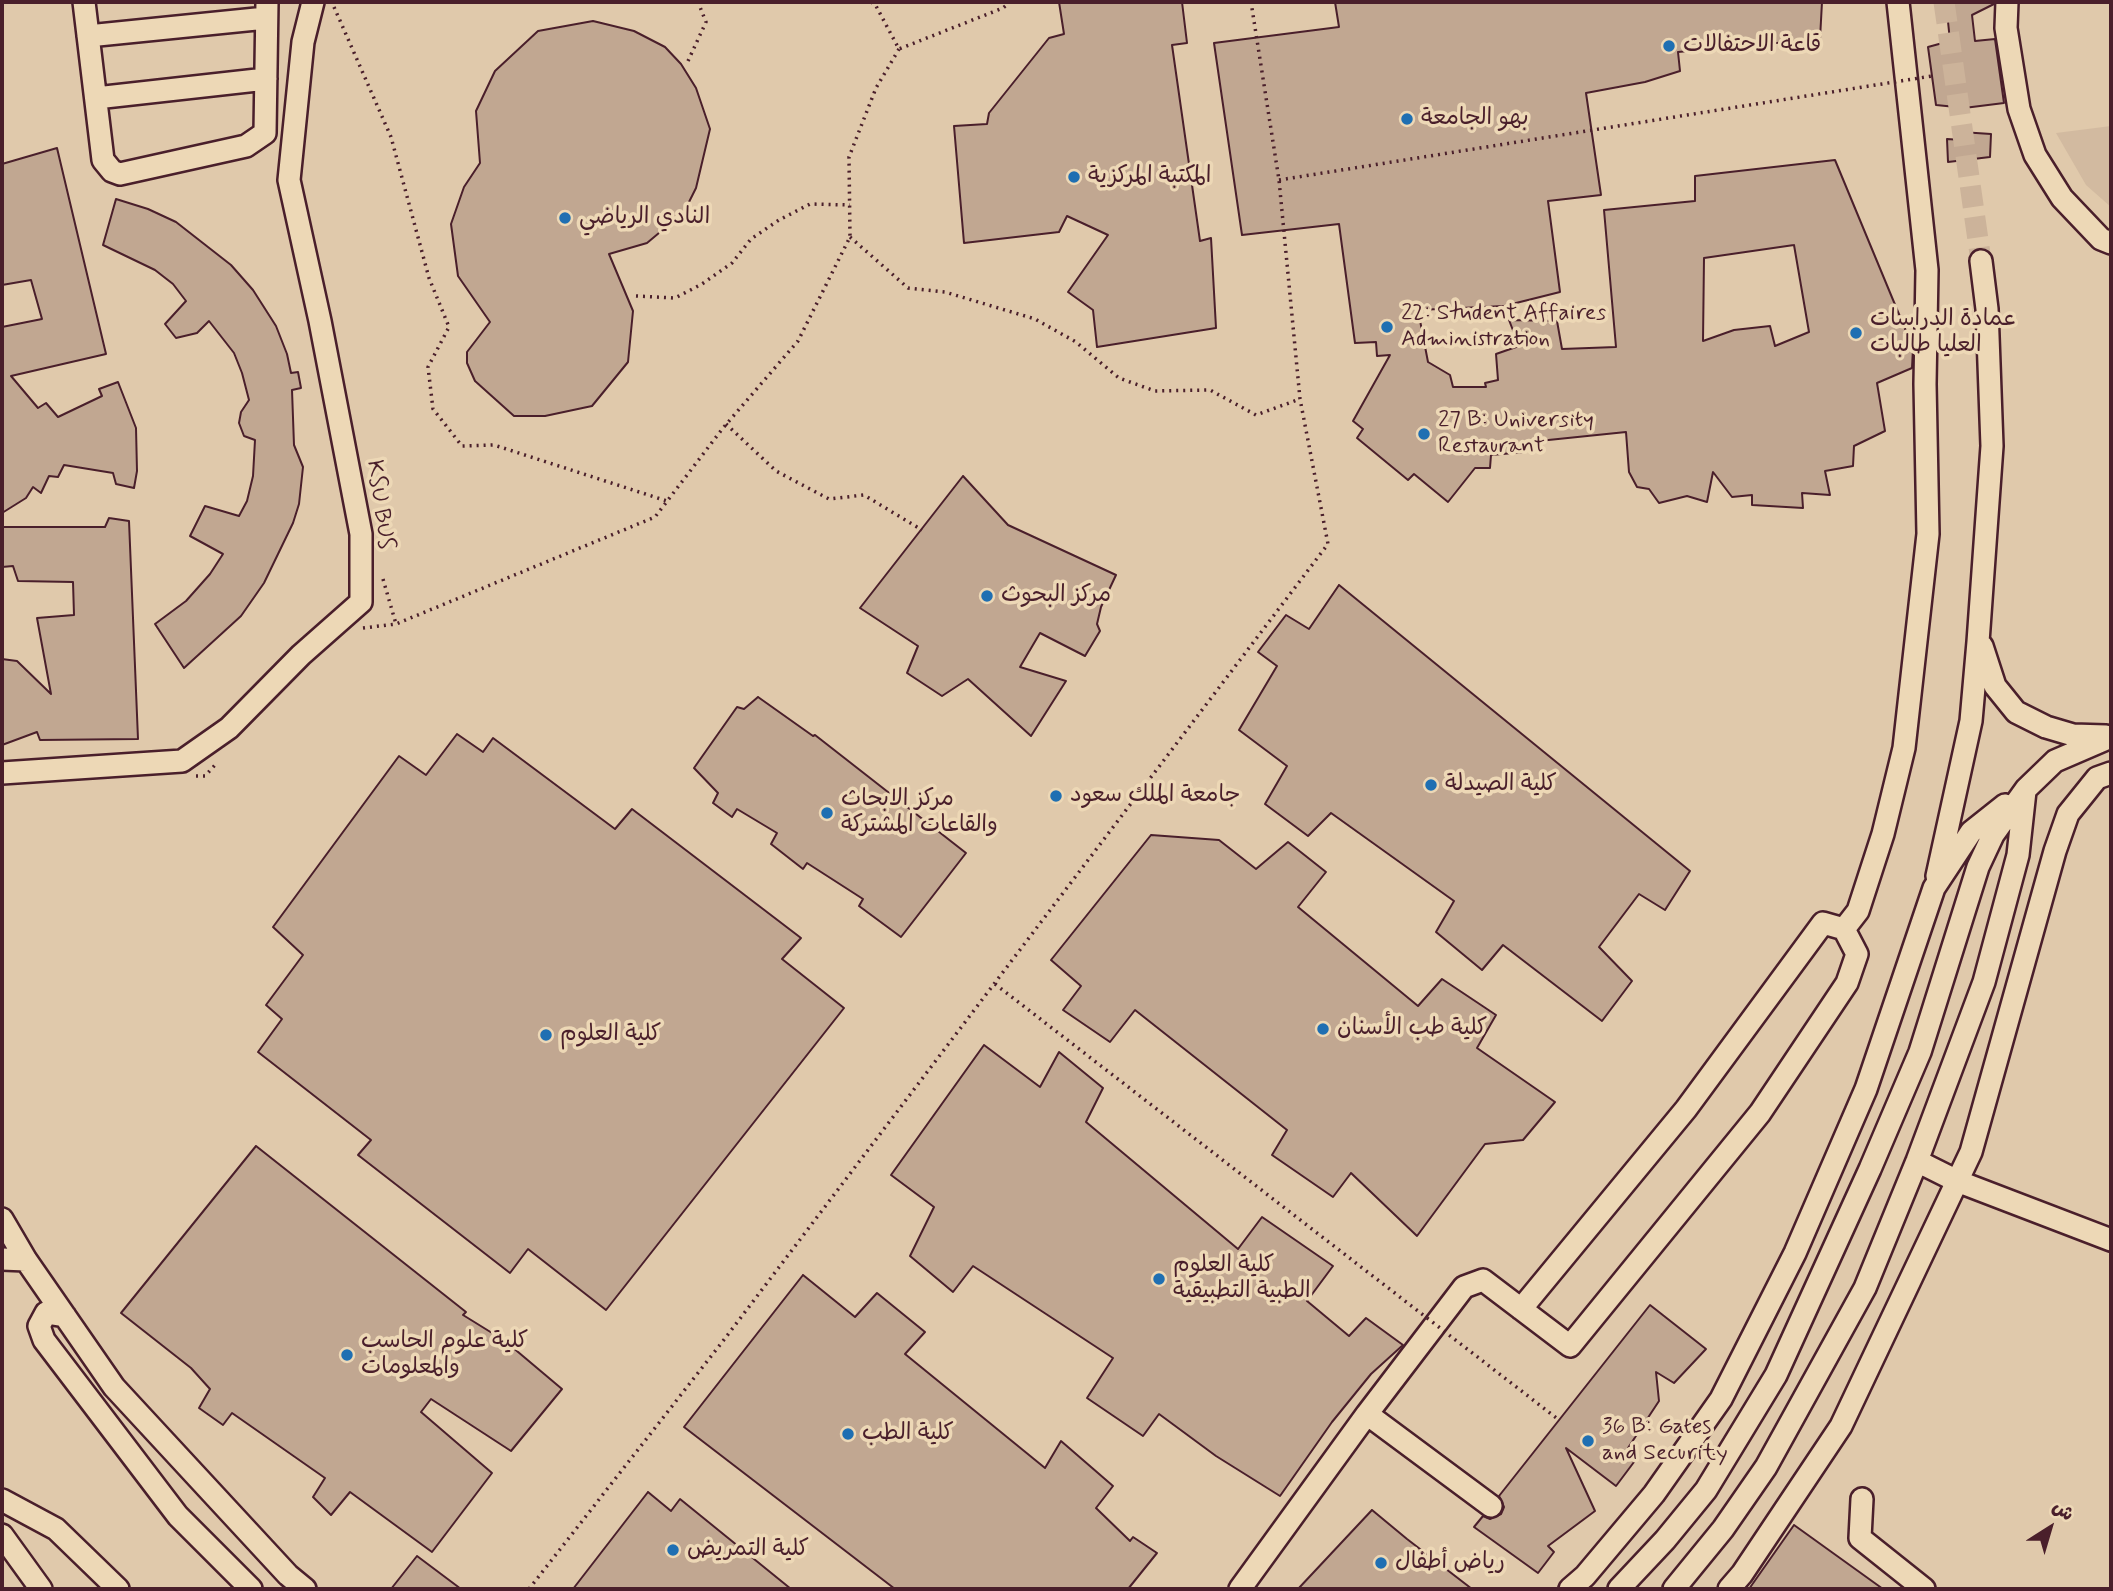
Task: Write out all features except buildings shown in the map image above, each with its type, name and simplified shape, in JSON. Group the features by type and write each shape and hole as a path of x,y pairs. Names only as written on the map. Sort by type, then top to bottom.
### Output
{"lane":[{"path":"84,2 103,160 112,171 120,174 246,146 265,133 266,10 89,36"},
{"name":"KSU BUS","path":"2,773 182,761 229,728 301,655 361,602 361,534 320,321 289,180 303,42 313,2"},
{"path":"1844,929 1858,911 1883,834 1904,748 1928,534 1927,270 1898,2"},
{"path":"2007,2 2006,28 2019,108 2035,155 2062,198 2102,239 2111,243"},
{"path":"96,98 266,79"},
{"path":"1570,1589 1585,1576 1654,1494 1721,1399 1795,1253 1866,1089 1934,888 1970,721 1979,635 1992,446 1987,309 1981,261"},
{"path":"1979,635 1995,686 2015,712 2073,736 2111,737"},
{"path":"1934,888 1971,832 2026,789 2055,761 2111,737"},
{"path":"1729,1589 1742,1574 1842,1426 1971,1152 2067,814 2097,778 2111,773"},
{"path":"1674,1589 1723,1529 1766,1467 1865,1288 1917,1161 1984,982 2018,855 2026,789"},
{"path":"1619,1589 1665,1540 1706,1490 1776,1375 1920,1052 1978,867 1993,835 2026,789"},
{"path":"1240,1589 1367,1414 1464,1287 1483,1280 1521,1309 1570,1346 1760,1113 1840,994 1847,983 1857,954 1844,929 1823,923 1686,1109 1521,1309"},
{"path":"1917,1161 1957,1181 2111,1240"},
{"path":"2,1219 26,1260 114,1387 288,1575 305,1589"},
{"path":"2,1259 26,1260"},
{"path":"65,1316 46,1313 39,1326 44,1340 178,1516 251,1589"},
{"path":"1367,1414 1491,1506"},
{"path":"1862,1499 1860,1538 1924,1589"},
{"path":"2,1500 56,1529 118,1589"},
{"path":"2,1535 41,1589"}],"path":[{"path":"332,2 391,137 429,278 449,327 428,367 433,409 462,446 494,445 667,501"},
{"path":"688,61 706,22 698,2"},
{"path":"871,2 876,6 899,49"},
{"path":"396,624 655,517 726,424 798,341 850,237 849,157 876,88 899,49 1003,8 1010,2"},
{"path":"529,1589 723,1341 1328,544 1300,399 1279,180 1251,2"},
{"path":"1279,180 1932,76"},
{"path":"636,296 675,298 702,284 732,263 751,239 779,220 810,204 850,205"},
{"path":"850,237 908,288 945,292 1035,319 1076,342 1119,378 1155,391 1210,390 1256,415 1300,399"},
{"path":"726,424 776,471 829,499 864,495 922,530"},
{"path":"995,984 1559,1420"}],"shaded area":[{"name":"جامعة الملك سعود","path":"2,2 2111,2 2111,1589 2,1589"},
{"path":"2111,126 2111,207 2086,185 2056,133"}],"tunnel":[{"path":"1944,2 1981,261"}],"place":[{"name":"قاعة الاحتفالات","path":"1669,46"},
{"name":"بهو الجامعة","path":"1407,119"},
{"name":"المكتبة المركزية","path":"1074,177"},
{"name":"النادي الرياضي","path":"565,218"},
{"name":"22: Student Affaires Administration","path":"1387,327"},
{"name":"عمادة الدراسات العليا طالبات","path":"1856,333"},
{"name":"27 B: University Restaurant","path":"1424,434"},
{"name":"مركز البحوث","path":"987,596"},
{"name":"كلية الصيدلة","path":"1431,785"},
{"name":"جامعة الملك سعود","path":"1056,796"},
{"name":"مركز الابحاث والقاعات المشتركة","path":"827,813"},
{"name":"كلية طب الأسنان","path":"1323,1029"},
{"name":"كلية العلوم","path":"546,1035"},
{"name":"كلية العلوم الطبية التطبيقية","path":"1159,1279"},
{"name":"كلية علوم الحاسب والمعلومات","path":"347,1355"},
{"name":"كلية الطب","path":"848,1434"},
{"name":"36 B: Gates and Security","path":"1588,1441"},
{"name":"كلية التمريض","path":"673,1550"},
{"name":"رياض أطفال","path":"1381,1563"}]}
